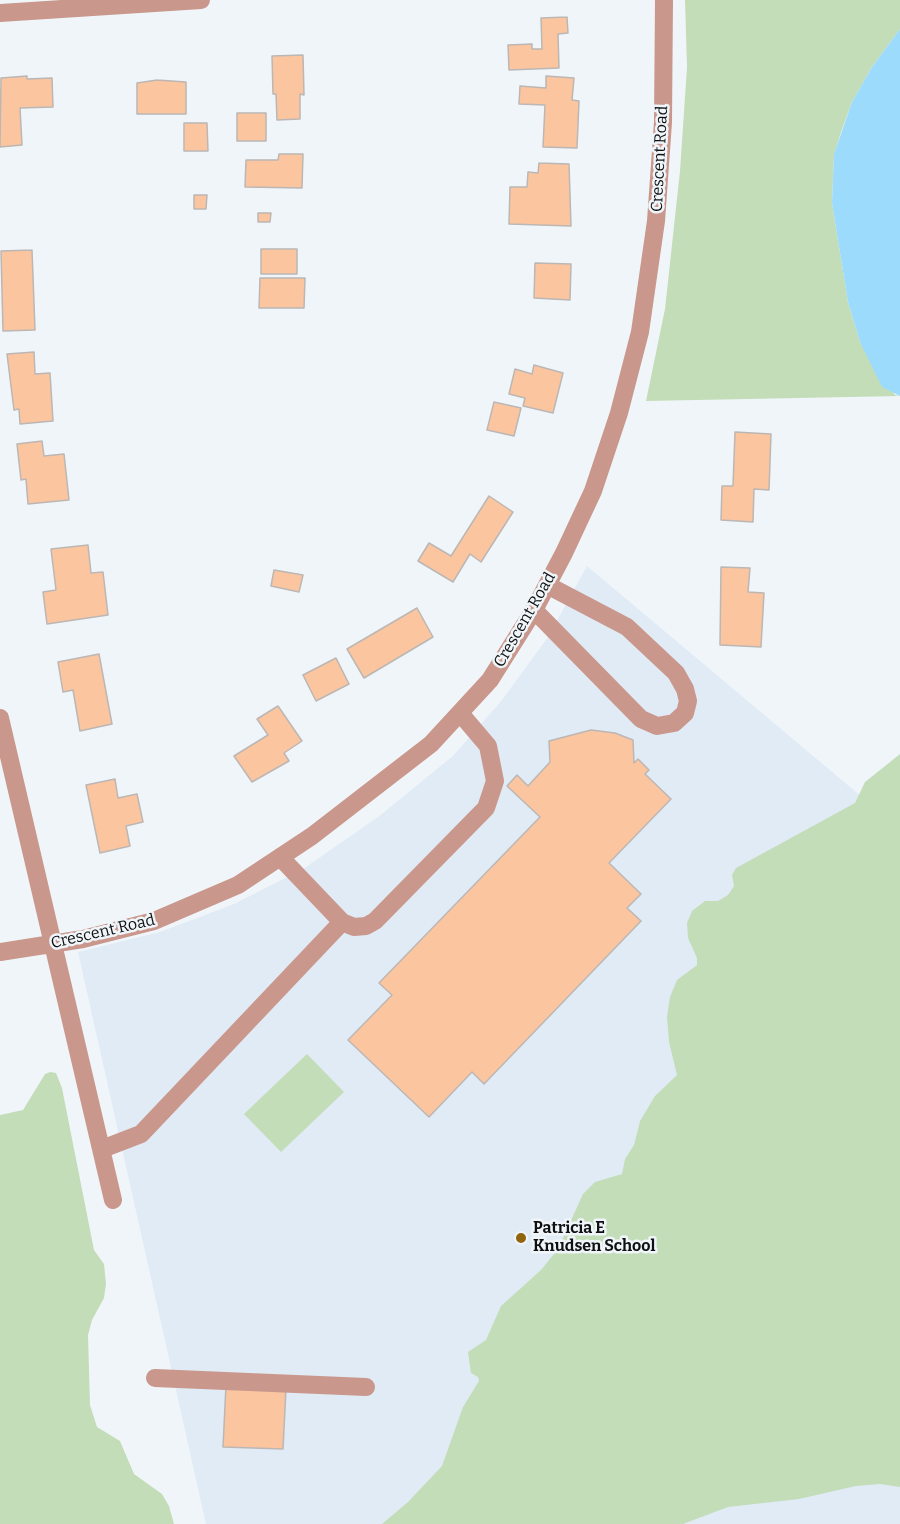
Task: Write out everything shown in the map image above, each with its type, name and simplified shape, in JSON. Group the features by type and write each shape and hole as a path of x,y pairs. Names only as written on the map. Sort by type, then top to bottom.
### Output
{"street":[{"path":"0,13 201,0"},
{"name":"Crescent Road","path":"0,952 83,939 154,921 238,885 321,829 431,744 490,680 534,610 593,491 619,413 640,332 656,221 663,122 664,0"},
{"path":"534,610 641,719 657,726 674,723 685,713 688,701 686,689 676,673 635,635 609,617 547,585"},
{"path":"280,857 342,922 354,927 366,926 375,921 486,808 495,781 488,746 460,713"},
{"path":"0,718 113,1200"},
{"path":"102,1149 141,1134 342,922"},
{"path":"155,1378 366,1387"}],"shaded area":[{"name":"Patricia E Knudsen School","path":"587,566 900,829 900,1524 206,1524 78,952 160,932 234,904 303,869 378,817 453,756 502,700 548,637"}],"green space":[{"path":"685,0 900,0 900,29 872,67 852,102 841,132 834,155 832,203 848,302 860,342 895,395 900,396 646,401 665,309 680,171 687,67"},
{"path":"900,754 900,1487 880,1484 856,1486 799,1499 728,1507 683,1524 382,1524 408,1502 442,1466 463,1407 479,1381 478,1377 471,1373 468,1352 486,1340 501,1306 541,1270 558,1249 583,1194 595,1182 622,1174 625,1159 634,1145 640,1121 655,1096 677,1075 669,1042 667,1017 670,997 677,980 697,965 697,958 688,938 687,923 692,911 705,901 718,901 728,895 734,886 732,875 736,868 855,803 865,782"},
{"path":"307,1054 344,1092 281,1152 244,1114"},
{"path":"56,1073 62,1088 94,1250 104,1264 106,1284 104,1298 92,1320 88,1335 90,1405 97,1427 120,1441 134,1474 162,1494 169,1506 174,1524 0,1524 0,1115 23,1110 45,1074"}],"water":[{"path":"900,29 900,396 882,387 860,342 848,302 832,203 834,154 852,102 872,67"}],"building":[{"path":"567,17 568,33 558,34 559,68 509,70 508,45 532,44 532,49 542,49 541,18"},
{"path":"303,55 304,95 300,94 300,119 277,120 276,94 273,94 272,56"},
{"path":"27,76 27,79 52,78 53,107 20,108 22,145 0,147 1,78"},
{"path":"546,76 574,78 572,100 579,101 577,148 543,147 545,105 519,104 520,86 546,88"},
{"path":"157,80 186,82 186,114 137,114 137,83"},
{"path":"237,113 266,113 266,141 237,141"},
{"path":"184,123 207,123 208,151 184,151"},
{"path":"279,154 303,154 302,188 245,187 246,160 278,160"},
{"path":"539,163 569,164 571,226 509,224 510,187 527,187 528,172 538,173"},
{"path":"194,195 207,195 206,209 194,209"},
{"path":"258,213 271,213 270,222 258,222"},
{"path":"261,249 297,249 297,274 261,274"},
{"path":"32,250 35,330 3,331 1,251"},
{"path":"535,263 571,264 570,300 534,298"},
{"path":"260,278 305,278 304,308 259,308"},
{"path":"34,352 35,374 50,373 53,421 20,424 19,409 14,410 7,354"},
{"path":"534,365 563,373 553,413 523,406 525,398 509,394 515,369 532,374"},
{"path":"494,402 521,408 514,436 487,430"},
{"path":"735,432 771,434 769,490 754,489 753,522 721,520 722,486 733,486"},
{"path":"42,441 44,456 64,454 69,500 28,504 26,479 21,480 17,444"},
{"path":"489,496 513,512 481,562 470,554 453,582 418,561 429,543 451,556"},
{"path":"88,545 91,573 103,572 108,615 47,624 43,592 56,590 51,549"},
{"path":"721,567 750,568 748,592 764,593 761,647 720,645"},
{"path":"274,570 303,575 299,592 271,586"},
{"path":"417,608 433,637 364,678 347,649"},
{"path":"99,654 112,724 80,731 73,690 63,692 58,662"},
{"path":"336,658 349,684 316,701 303,675"},
{"path":"278,706 302,741 284,753 289,761 252,782 234,756 268,735 257,719"},
{"path":"591,730 615,733 633,740 634,763 638,759 649,770 645,774 671,799 609,863 641,894 627,908 641,921 484,1084 472,1072 429,1117 348,1040 392,995 379,983 540,817 507,786 517,775 528,786 550,762 549,741"},
{"path":"115,779 118,798 137,794 143,822 126,826 130,846 100,853 86,785"},
{"path":"226,1385 286,1388 283,1449 223,1447"}],"place":[{"name":"Patricia E Knudsen School","path":"521,1238"}]}
